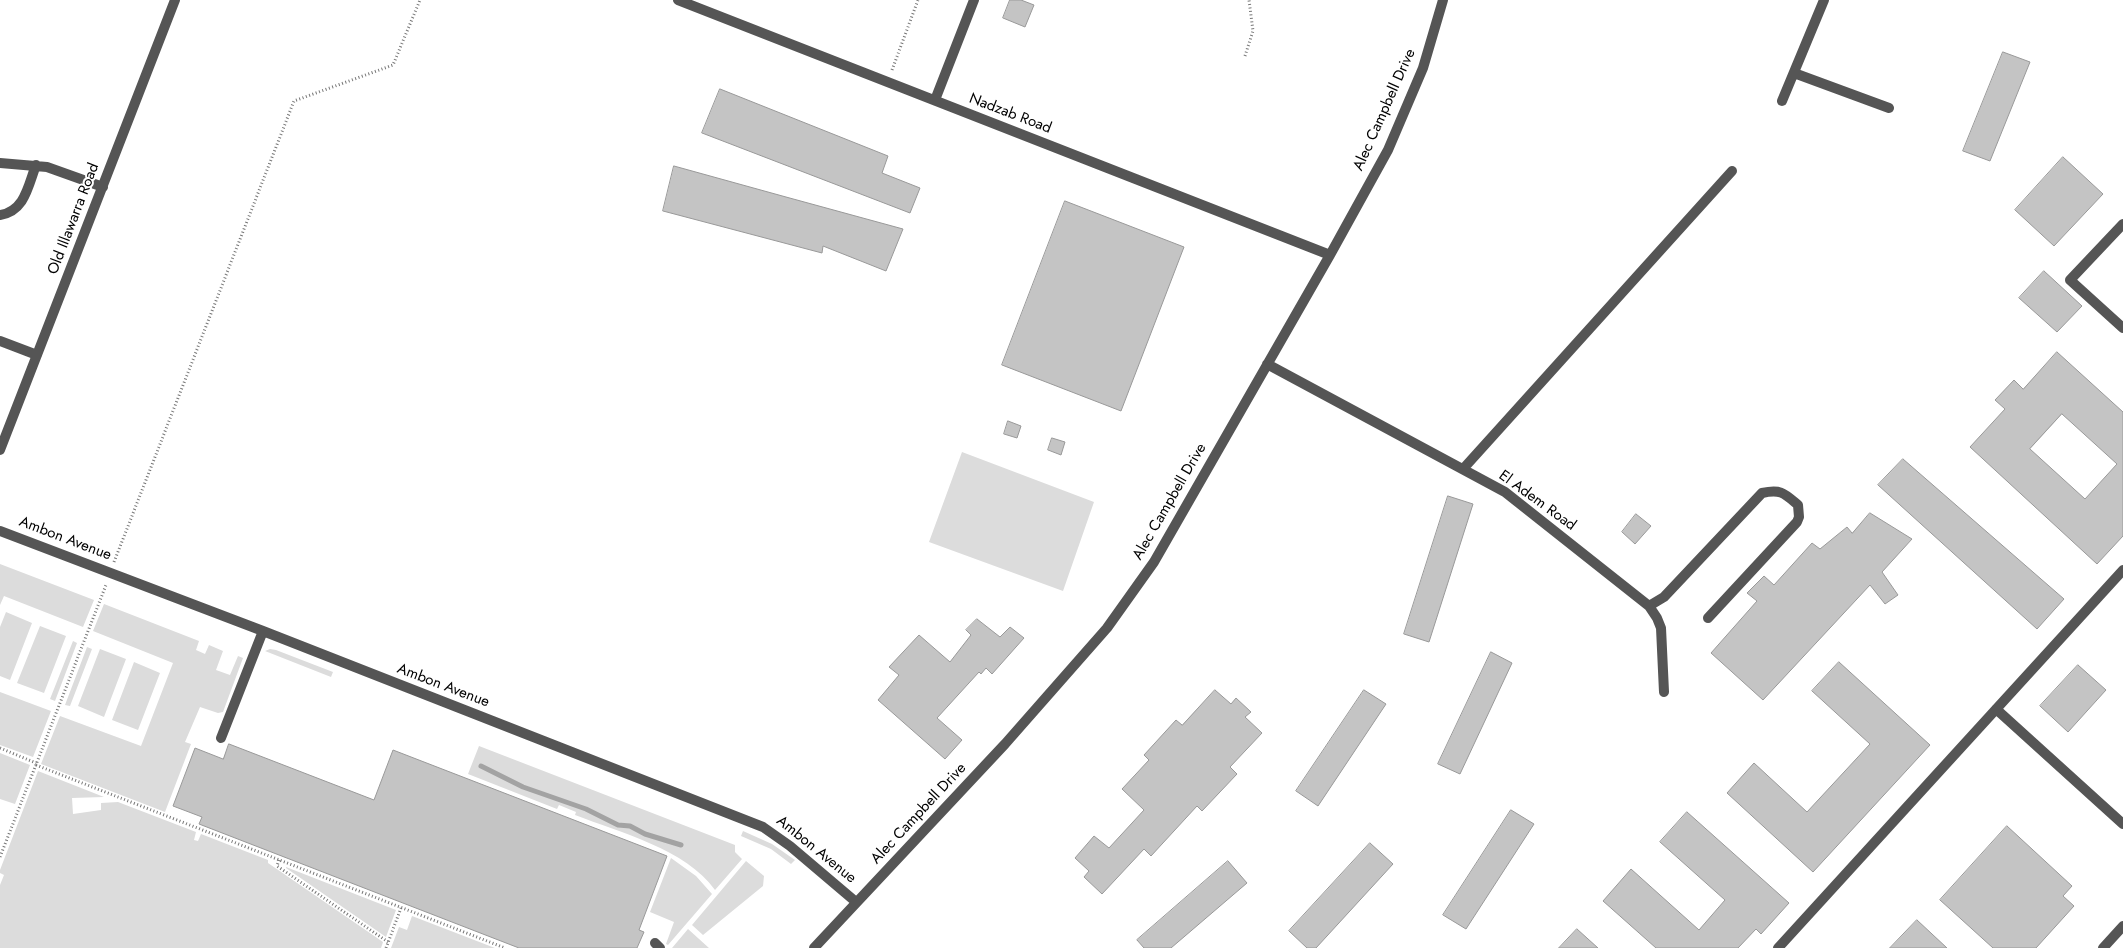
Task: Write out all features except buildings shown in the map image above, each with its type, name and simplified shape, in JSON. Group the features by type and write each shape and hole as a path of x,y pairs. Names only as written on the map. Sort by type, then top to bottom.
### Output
{"lane":[{"name":"Old Illawarra Road","path":"0,450 175,0"},
{"name":"Nadzab Road","path":"678,0 1330,256"},
{"path":"935,100 974,0"},
{"name":"Alec Campbell Drive","path":"814,948 1005,744 1107,628 1154,562 1330,256 1388,150 1423,68 1443,0"},
{"path":"1782,102 1824,0"},
{"path":"1794,73 1889,108"},
{"path":"0,163 36,165 62,171 102,187"},
{"path":"0,214 11,212 22,202 36,165"},
{"path":"1463,469 1732,171"},
{"path":"2123,224 2070,280 2123,328"},
{"path":"0,341 37,355"},
{"name":"El Adem Road","path":"1267,364 1505,492 1648,606 1657,618 1661,628 1664,692"},
{"path":"1648,606 1664,597 1762,493 1775,490 1785,494 1798,505 1799,517 1796,522 1708,618"},
{"name":"Ambon Avenue","path":"0,531 263,631 763,827 790,846 856,902"},
{"path":"1778,948 2123,570"},
{"path":"221,738 263,631"},
{"path":"1996,709 2123,824"},
{"path":"2103,948 2123,926"}],"path":[{"path":"0,857 294,101 393,65 420,0"},
{"path":"890,72 918,0"},
{"path":"1245,56 1253,31 1249,0"},
{"path":"0,748 36,764 505,948"},
{"path":"280,860 278,866 388,942"},
{"path":"386,948 401,908"}],"shaded area":[{"path":"962,452 1094,502 1063,591 929,542"},
{"path":"0,564 94,600 83,627 4,596 0,605"},
{"path":"104,604 199,641 196,650 205,654 209,645 223,651 216,670 230,675 238,656 243,658 223,712 218,713 200,707 185,742 191,744 165,812 41,764 60,716 141,746 173,663 93,631"},
{"path":"6,612 32,623 10,680 0,676 0,627"},
{"path":"40,626 66,636 44,693 17,683"},
{"path":"73,641 77,643 55,701 50,699"},
{"path":"87,647 92,649 70,706 65,705"},
{"path":"100,649 126,659 104,717 78,706"},
{"path":"270,649 333,672 331,677 265,651"},
{"path":"134,662 160,673 138,730 112,720"},
{"path":"0,692 51,711 33,757 0,745"},
{"path":"479,746 735,845 735,852 742,859 715,890 703,876 687,864 651,844 575,815 576,812 559,805 557,809 468,774"},
{"path":"0,753 30,765 15,804 0,799"},
{"path":"38,771 104,797 72,798 73,814 101,810 101,803 118,802 196,832 194,840 198,841 201,834 268,860 268,863 383,942 381,948 0,948 0,885 4,875 0,873 0,870"},
{"path":"743,831 772,844 795,860 791,864 771,849 741,836"},
{"path":"671,858 696,876 712,894 668,945 666,944 674,922 650,912"},
{"path":"746,861 764,876 763,886 703,935 692,925"},
{"path":"286,868 396,910 386,937"},
{"path":"412,916 495,948 391,948 399,927 407,930"},
{"path":"688,929 709,948 672,948"}],"waterway":[{"path":"481,766 523,787 586,809 618,825 630,826 645,834 681,845"}]}
